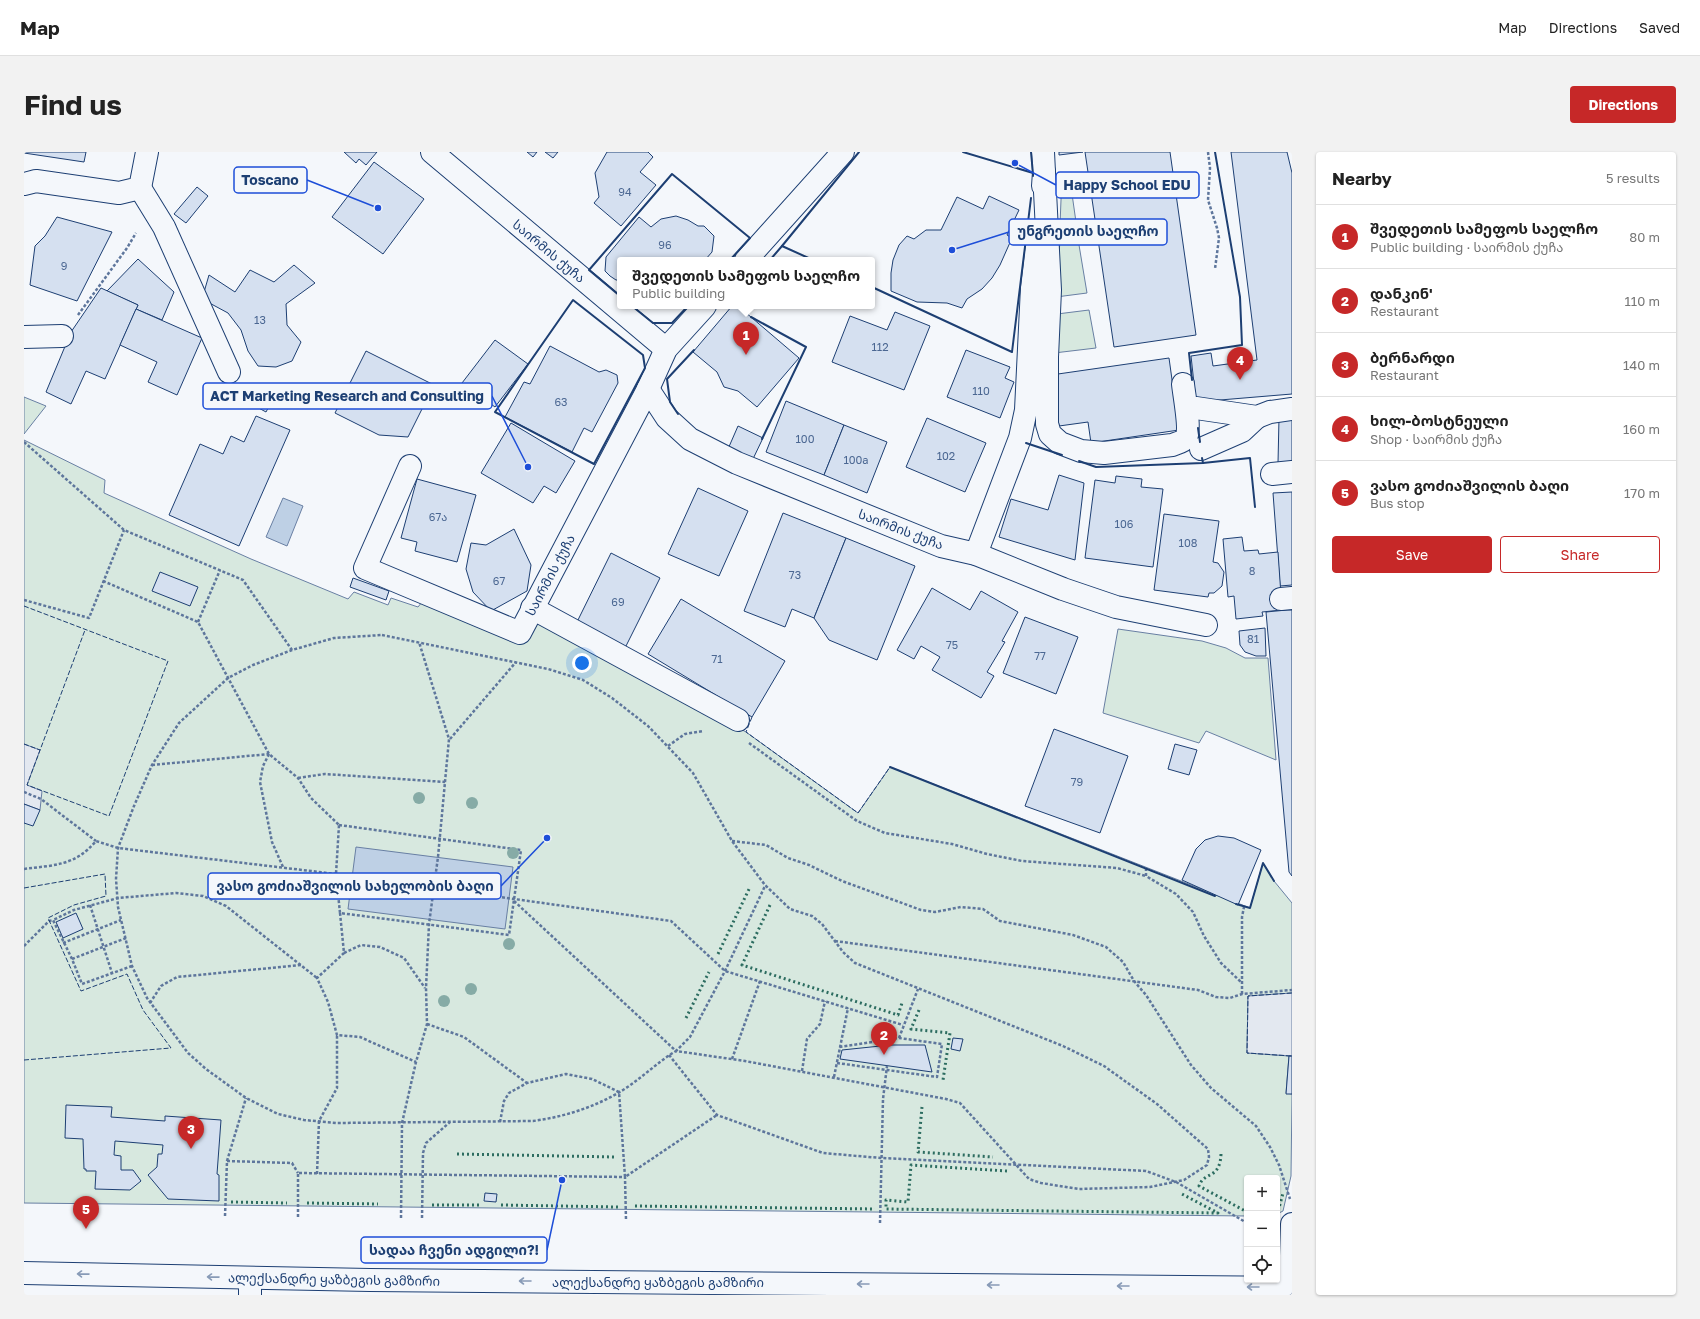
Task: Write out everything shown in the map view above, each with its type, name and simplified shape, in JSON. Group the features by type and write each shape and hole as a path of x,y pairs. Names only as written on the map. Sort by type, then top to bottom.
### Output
{"street":[{"path":"147,152 140,188 164,227 228,372"},
{"name":"საირმის ქუჩა","path":"432,152 617,309"},
{"path":"749,257 843,152"},
{"path":"976,554 1020,438 1026,410 1032,287 1044,162"},
{"path":"1044,162 1050,290 1047,357 1047,424 1050,434 1060,443 1081,451 1104,453 1172,445 1182,442 1187,437 1188,429 1182,384"},
{"path":"24,184 36,181 119,193 140,188"},
{"name":"საირმის ქუჩა","path":"618,309 666,350"},
{"name":"საირმის ქუჩა","path":"410,466 366,568 520,633 648,389 666,350 702,309"},
{"path":"24,337 62,336"},
{"name":"საირმის ქუჩა","path":"648,389 667,418 690,439 737,463 941,546 976,554 1062,589 1116,607 1206,625"},
{"path":"1196,408 1257,417"},
{"path":"1201,449 1242,431 1257,417 1270,412 1292,409"},
{"path":"532,608 738,720"},
{"path":"1291,1288 1292,1226"},
{"name":"ალექსანდრე ყაზბეგის გამზირი","path":"24,1273 250,1286 830,1290 1291,1288"}],"path":[{"path":"1208,152 1210,168 1208,200 1219,238 1215,269"},
{"path":"62,336 127,248"},
{"path":"24,442 124,530 243,580 292,650"},
{"path":"24,600 89,618 124,530"},
{"path":"198,622 220,570"},
{"path":"103,581 198,622 269,754 298,778 311,798 339,824 521,850 509,935 340,913"},
{"path":"514,900 676,1051 802,1071 960,1103 1029,1179 1041,1183 1079,1189 1150,1187 1176,1182 1190,1176 1207,1165 1209,1157 1208,1149 1157,1104 1104,1066 1063,1046 855,963 843,952 822,924 812,916 790,909 765,885 732,841 693,773 648,726 612,698 583,680 548,669 382,635 334,638 292,650 253,665 228,678 179,723 152,765 118,848 116,879 121,920 132,966 150,1003 188,1053 206,1070 246,1098 278,1114 304,1120 336,1123 533,1122 556,1118 578,1111 619,1092 676,1051 690,1037 725,971 765,885"},
{"path":"401,1218 402,1123 416,1062 427,1024 426,988 429,924 440,839 449,739 419,642"},
{"path":"449,739 516,662"},
{"path":"668,746 685,734 710,731"},
{"path":"749,743 857,821 885,833 952,844 987,854 1022,861 1117,868 1146,876 1176,894 1193,912 1204,936 1221,963 1242,983"},
{"path":"152,765 269,754"},
{"path":"269,754 263,766 260,782 272,842 283,867"},
{"path":"298,778 325,774 445,782"},
{"path":"24,792 41,799 96,840 118,848 283,867 672,921 725,971 903,1025"},
{"path":"339,824 336,874 344,953"},
{"path":"24,869 68,862 87,851 96,840"},
{"path":"732,841 766,845 788,858 809,865 842,881 921,910 935,912 960,906 983,909 1000,921 1073,935 1106,947 1123,962 1134,981 1146,995 1191,1065 1211,1088 1249,1119 1270,1147 1279,1165 1290,1199 1292,1226"},
{"path":"1146,868 1146,876"},
{"path":"24,946 49,921 74,910 118,898 176,892 203,896 226,906 302,965 317,978 328,1002 337,1035 337,1088 319,1121 317,1174"},
{"path":"90,905 112,973"},
{"path":"1242,994 1242,917 1244,907"},
{"path":"53,920 72,959 82,984 132,966"},
{"path":"63,943 121,920"},
{"path":"72,959 126,938"},
{"path":"835,941 1198,990 1216,997 1230,998 1242,994 1292,990"},
{"path":"317,978 344,953 361,945 380,947 404,958 426,988"},
{"path":"150,1003 161,986 177,977 302,965"},
{"path":"732,1059 760,981"},
{"path":"899,1038 918,988"},
{"path":"802,1071 807,1039 820,1024 825,1001"},
{"path":"834,1077 848,1008"},
{"path":"427,1024 464,1037 527,1083"},
{"path":"337,1035 360,1037 416,1062"},
{"path":"837,1064 937,1077 942,1044 899,1038 839,1047"},
{"path":"890,1040 890,1045"},
{"path":"669,1055 717,1115 823,1153 881,1158 1146,1171 1176,1182 1244,1221"},
{"path":"880,1223 884,1087 887,1066"},
{"path":"500,1122 504,1101 509,1093 527,1083 566,1074 592,1079 619,1092"},
{"path":"619,1092 626,1220"},
{"path":"225,1216 226,1161 246,1098"},
{"path":"298,1173 401,1176 624,1177 717,1115"},
{"path":"422,1218 423,1153 426,1143 450,1122"},
{"path":"226,1161 292,1163 298,1173 298,1217"}],"shaded area":[{"path":"1069,173 1076,222 1060,225 1062,175"},
{"path":"1078,239 1087,293 1056,297 1060,240"},
{"path":"1089,310 1096,348 1054,353 1057,314"},
{"path":"24,397 46,406 24,434"},
{"path":"24,440 105,480 104,493 251,559 348,599 354,592 388,605 391,598 418,607 426,597 527,642 540,619 746,732 858,813 890,767 1250,908 1263,863 1274,881 1292,903 1292,993 1248,996 1247,1053 1289,1056 1286,1093 1292,1094 1291,1176 1283,1211 1280,1212 1280,1175 1244,1175 1244,1216 24,1203"},
{"path":"1118,629 1202,641 1226,648 1245,658 1268,658 1276,760 1206,731 1199,743 1103,713"},
{"path":"24,744 40,750 27,785 42,791 40,810 24,804"},
{"path":"1292,993 1292,1056 1247,1053 1248,996"}],"water":[{"path":"283,498 303,506 287,546 266,537"},
{"path":"356,847 513,867 505,929 348,909"}],"building":[{"path":"24,152 86,152 84,162"},
{"path":"344,152 377,152 366,165 359,159 356,163"},
{"path":"527,152 537,152 533,157"},
{"path":"545,152 558,152 553,158"},
{"path":"607,152 648,152 653,157 640,172 656,185 621,226 594,203 599,197 595,173"},
{"path":"1059,152 1083,152 1059,155"},
{"path":"1085,152 1170,152 1196,335 1114,347"},
{"path":"1231,152 1287,152 1292,173 1292,394 1196,402 1191,356 1211,353 1213,366 1257,360"},
{"path":"374,162 424,199 383,254 332,217"},
{"path":"197,187 208,196 186,223 174,214"},
{"path":"989,196 1019,210 1007,235 1012,238 1000,265 992,278 982,289 967,299 962,308 947,303 917,302 891,291 893,260 899,245 907,236 914,239 926,230 941,230 957,197 983,209"},
{"path":"676,216 688,220 698,226 704,226 714,236 712,252 708,257 617,257 617,280 610,276 605,271 606,257 639,217 651,227 661,219"},
{"path":"57,217 112,232 77,301 30,285 35,246 45,236"},
{"path":"138,259 174,292 162,320 136,309 138,305 107,291"},
{"path":"294,265 315,283 286,304 287,325 301,342 292,361 276,367 258,366 248,351 241,330 228,313 202,299 209,275 235,292 250,270 274,282"},
{"path":"101,288 138,305 105,379 86,371 71,404 46,392 71,332"},
{"path":"136,309 202,338 177,395 148,382 157,362 120,345"},
{"path":"729,309 742,309 799,358 757,407 738,391 724,387 717,372 693,352"},
{"path":"895,312 930,326 904,390 832,362 850,316 887,330"},
{"path":"495,340 528,364 495,407 462,383"},
{"path":"550,346 599,372 606,370 617,375 618,383 592,432 584,428 572,452 505,417 524,382 530,384"},
{"path":"966,350 1010,367 1005,378 1014,382 1000,418 947,397"},
{"path":"366,351 434,385 408,437 379,435 335,413"},
{"path":"1169,358 1179,430 1091,443 1088,422 1059,426 1051,375"},
{"path":"253,384 274,397 266,412 244,400"},
{"path":"786,401 844,425 824,475 766,452"},
{"path":"256,416 290,430 239,546 169,515 200,444 223,454 231,436 244,442"},
{"path":"927,418 986,443 965,492 906,467"},
{"path":"1279,418 1292,418 1292,463 1278,463"},
{"path":"511,423 575,461 556,493 544,486 533,503 481,473"},
{"path":"844,425 887,442 867,493 824,475"},
{"path":"738,426 763,438 752,461 728,449"},
{"path":"1059,475 1084,483 1075,560 999,537 1011,499 1048,510"},
{"path":"1116,476 1142,479 1141,487 1163,489 1153,567 1085,558 1095,480 1115,483"},
{"path":"417,479 476,495 457,562 415,551 417,542 401,538"},
{"path":"698,488 748,511 719,576 668,554"},
{"path":"1292,492 1292,585 1280,586 1273,493"},
{"path":"783,513 846,538 814,618 792,609 785,627 744,611"},
{"path":"1164,514 1219,521 1213,562 1218,563 1224,572 1222,586 1214,593 1209,593 1208,597 1154,590"},
{"path":"514,529 531,565 527,591 491,611 473,592 466,569 471,543 486,545"},
{"path":"1242,537 1244,551 1258,550 1259,554 1278,552 1282,610 1262,612 1263,616 1236,619 1234,596 1228,597 1223,539"},
{"path":"846,538 915,566 877,660 829,640 814,618"},
{"path":"611,553 660,578 625,648 576,624"},
{"path":"160,572 198,587 190,606 152,591"},
{"path":"353,578 389,591 386,600 350,587"},
{"path":"932,588 970,610 981,591 1018,612 1002,641 1005,642 987,672 994,676 981,698 932,670 940,657 921,646 914,659 897,650"},
{"path":"681,599 785,661 752,717 648,654"},
{"path":"1292,610 1292,876 1289,872 1266,612"},
{"path":"1025,617 1078,637 1056,694 1003,673"},
{"path":"1265,628 1266,656 1256,656 1245,652 1240,645 1239,631"},
{"path":"1054,729 1128,756 1100,833 1025,806"},
{"path":"1175,744 1197,750 1189,775 1168,769"},
{"path":"24,804 40,810 33,826 24,823"},
{"path":"1218,836 1234,838 1261,850 1238,905 1182,880 1196,849 1205,840"},
{"path":"76,913 83,929 63,938 56,922"},
{"path":"953,1038 963,1039 960,1051 951,1049"},
{"path":"890,1045 925,1045 932,1072 840,1059 842,1050"},
{"path":"1289,1056 1292,1056 1292,1094 1286,1094"},
{"path":"66,1105 112,1107 111,1117 165,1121 165,1116 221,1120 217,1174 219,1175 219,1201 168,1199 148,1175 157,1167 158,1154 162,1154 163,1145 115,1141 114,1155 121,1156 121,1170 133,1170 141,1181 130,1190 95,1189 96,1171 86,1171 86,1169 84,1169 83,1139 65,1138"},
{"path":"485,1193 497,1194 496,1202 484,1201"}],"hedge":[{"path":"718,954 750,887"},
{"path":"770,905 742,965 898,1015 902,1003"},
{"path":"686,1018 709,972"},
{"path":"919,1010 911,1029 950,1033 943,1080"},
{"path":"922,1107 918,1152 993,1157"},
{"path":"457,1154 615,1157"},
{"path":"1221,1154 1218,1168 1215,1172 1204,1178 1199,1186 1245,1211"},
{"path":"1007,1171 911,1165 908,1202 886,1200 886,1209 1218,1213 1180,1193"},
{"path":"1280,1204 1283,1193"},
{"path":"231,1202 287,1203"},
{"path":"307,1203 378,1204"},
{"path":"432,1205 482,1205"},
{"path":"501,1205 618,1207"},
{"path":"635,1206 875,1209"}],"fence":[{"path":"24,606 168,661 109,816 27,785 85,630"},
{"path":"752,717 746,732 858,813 890,767"},
{"path":"24,744 40,750"},
{"path":"24,888 105,874 106,896 74,905 48,918 81,991 127,974 143,1010 171,1048"},
{"path":"1291,1056 1247,1053 1248,996 1292,993"},
{"path":"24,1060 171,1048"}],"wall":[{"path":"806,257 782,246 859,152"},
{"path":"963,152 1033,173 1033,176"},
{"path":"1031,152 1033,174"},
{"path":"1192,380 1189,353 1242,345 1240,297 1215,152"},
{"path":"617,293 589,270 672,174 750,238 733,257"},
{"path":"875,288 1012,352 1031,198"},
{"path":"773,257 782,246"},
{"path":"573,300 643,355 645,368 594,464 495,412 573,300"},
{"path":"636,309 653,323 672,323 685,309"},
{"path":"751,317 806,347 762,439"},
{"path":"678,414 670,402 667,379 694,350"},
{"path":"1198,428 1200,442"},
{"path":"1026,443 1062,455"},
{"path":"1079,461 1096,467 1203,463 1202,458"},
{"path":"1203,463 1250,458 1255,507"},
{"path":"890,767 1215,896"},
{"path":"1236,904 1250,908 1263,863 1274,881"}],"place":[{"name":"Happy School EDU","path":"1015,163"},
{"name":"Toscano","path":"378,208"},
{"name":"უნგრეთის საელჩო","path":"952,250"},
{"name":"შვედეთის სამეფოს საელჩო","path":"746,355"},
{"name":"ხილ-ბოსტნეული","path":"1240,380"},
{"name":"ACT Marketing Research and Consulting","path":"528,467"},
{"name":"ვასო გოძიაშვილის სახელობის ბაღი","path":"547,838"},
{"name":"დანკინ'","path":"884,1055"},
{"name":"ბერნარდი","path":"191,1149"},
{"name":"სადაა ჩვენი ადგილი?!","path":"562,1180"},
{"name":"ვასო გოძიაშვილის ბაღი","path":"86,1229"}]}
